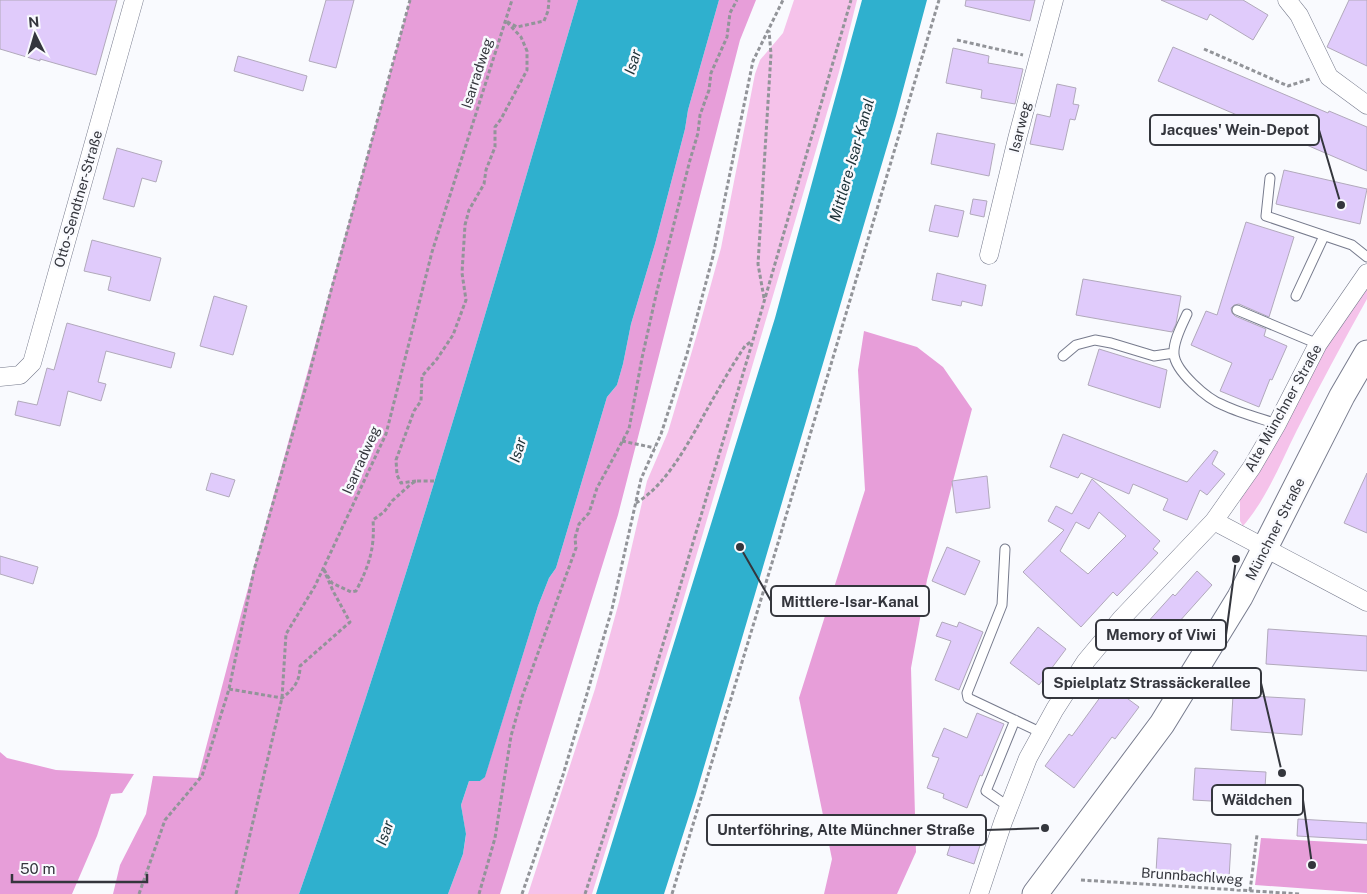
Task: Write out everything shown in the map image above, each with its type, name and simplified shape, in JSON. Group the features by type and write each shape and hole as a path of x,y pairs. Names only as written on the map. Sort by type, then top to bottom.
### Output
{"main road":[{"name":"Münchner Straße","path":"1035,894 1162,724 1240,597 1342,396 1367,353"}],"street":[{"name":"Otto-Sendtner-Straße","path":"0,376 20,375 32,363 134,0"},
{"name":"Isarweg","path":"989,255 1054,0"},
{"path":"1287,0 1299,15 1329,77 1367,105"},
{"name":"Alte Münchner Straße","path":"979,894 1028,758 1055,709 1086,661 1121,619 1214,521 1278,424 1318,344 1367,273"},
{"path":"1214,521 1367,602"}],"lane":[{"path":"1270,178 1266,216 1352,245 1367,257"},
{"path":"1296,296 1324,236"},
{"path":"1237,310 1318,344"},
{"path":"1187,314 1175,344 1174,353 1176,361 1185,375 1210,398 1222,405 1278,424"},
{"path":"1063,356 1076,345 1095,340 1154,356 1174,353"},
{"path":"1004,549 1002,605 967,693 968,698 1042,733"},
{"path":"1009,807 986,791 1015,720"}],"path":[{"path":"139,894 165,820 202,776 229,689 254,570 307,383 410,0"},
{"name":"Isarradweg","path":"236,894 282,698 286,634 315,586 386,434 432,252 512,0"},
{"path":"506,21 517,27 544,21 550,0"},
{"path":"479,894 495,838 511,736 522,697 576,548 575,538 579,524 589,513 597,488 629,429 656,295 698,133 700,115 709,90 711,73 727,37 730,13 737,0"},
{"path":"522,894 563,775 612,609 641,479 655,448 687,354 713,256 748,78 753,61 783,0"},
{"path":"585,894 630,752 753,340 851,0"},
{"path":"672,894 776,553 939,0"},
{"path":"434,482 401,483 395,468 404,434 409,428 414,412 421,401 422,376 453,336 466,300 462,272 467,217 484,184 486,170 495,147 495,126 501,119 527,70 527,51 521,37 506,21"},
{"path":"765,299 758,264 771,54 769,30"},
{"path":"957,40 1038,59"},
{"path":"1204,49 1288,86 1313,78"},
{"path":"636,503 644,499 664,479 745,346 753,340"},
{"path":"622,441 655,448"},
{"path":"323,568 332,583 351,592 356,591 374,548 374,520 406,488 416,482"},
{"path":"229,689 282,698 293,690 299,677 300,666 350,622 323,568"},
{"path":"1250,891 1257,835"},
{"name":"Brunnbachlweg","path":"1081,880 1301,894"}],"shaded area":[{"path":"410,0 578,0 410,561 374,672 299,894 113,894 120,865 146,814 153,776 198,778 241,614"},
{"path":"719,0 756,0 740,40 618,515 500,894 448,894 463,854 466,835 461,805 469,781 480,781 485,776 538,606 549,578 556,568 607,397 617,385 631,324 655,244 685,129 688,110"},
{"path":"794,0 857,0 839,72 675,628 592,894 528,894 595,689 619,602 647,481 668,432 700,324 721,248 755,74 760,60 783,33"},
{"path":"1367,288 1367,299 1314,397 1273,480 1252,515 1243,526 1240,521 1240,500 1273,448 1320,356"},
{"path":"864,331 917,347 943,367 972,409 927,580 911,668 916,852 897,894 824,894 832,859 799,698 865,490 858,370"},
{"path":"0,752 7,758 56,770 134,774 122,793 111,794 97,836 72,894 0,894"},
{"path":"1261,838 1367,844 1367,893 1255,885"}],"water":[{"name":"Isar","path":"578,0 719,0 688,110 685,129 655,244 631,324 617,385 607,397 556,568 549,578 538,606 485,777 480,781 469,781 461,805 466,834 463,854 448,894 299,894 410,561"},
{"path":"862,0 927,0 896,116 696,794 664,894 596,894 775,318"}],"building":[{"path":"0,0 117,0 96,75 0,49"},
{"path":"326,0 354,0 336,68 309,61"},
{"path":"966,0 1035,0 1030,21 965,6"},
{"path":"1161,0 1243,0 1268,15 1253,40 1210,14 1207,20"},
{"path":"1349,0 1367,0 1367,66 1327,47"},
{"path":"1173,47 1328,113 1329,111 1367,127 1367,171 1158,81"},
{"path":"953,48 989,56 988,63 1023,69 1015,104 981,98 982,90 946,83"},
{"path":"238,56 307,76 303,91 234,71"},
{"path":"1057,84 1076,88 1073,104 1079,105 1075,120 1070,119 1063,150 1030,144 1037,114 1050,117"},
{"path":"937,133 995,144 989,176 931,164"},
{"path":"117,148 162,161 156,182 142,178 134,207 103,199"},
{"path":"1284,170 1367,189 1360,224 1276,204"},
{"path":"973,199 987,201 984,217 970,214"},
{"path":"935,205 964,211 958,237 929,231"},
{"path":"1246,222 1294,237 1269,317 1239,304 1231,308 1235,316 1266,329 1264,336 1287,346 1272,380 1270,379 1259,407 1220,391 1232,363 1191,345 1206,311 1217,315"},
{"path":"92,240 161,258 150,301 108,290 111,277 84,271"},
{"path":"937,273 986,285 982,306 962,301 961,306 932,300"},
{"path":"1083,279 1181,296 1176,324 1172,332 1076,315"},
{"path":"214,296 247,306 233,355 200,346"},
{"path":"67,323 175,353 171,368 106,351 98,382 106,384 101,401 68,391 60,426 15,415 18,401 37,405 47,368 54,370"},
{"path":"1099,349 1167,370 1160,408 1088,385"},
{"path":"1063,434 1187,482 1214,450 1218,452 1212,464 1225,474 1207,495 1200,490 1187,520 1163,510 1168,499 1133,484 1129,494 1081,473 1078,478 1050,467"},
{"path":"211,473 235,480 229,497 206,490"},
{"path":"1367,473 1367,533 1344,523"},
{"path":"987,476 990,508 956,513 952,481"},
{"path":"1092,479 1160,541 1153,549 1158,553 1117,596 1113,592 1081,627 1023,572 1064,530 1048,521 1056,506 1072,514","holes":["1099,512 1126,536 1088,574 1060,551 1076,522 1089,529"]},
{"path":"947,547 980,561 965,595 932,581"},
{"path":"0,556 38,567 33,584 0,574"},
{"path":"1197,571 1212,585 1153,651 1136,635 1173,594 1175,596"},
{"path":"942,622 957,627 959,622 983,632 959,690 935,680 951,641 936,636"},
{"path":"1038,627 1066,649 1039,685 1010,663"},
{"path":"1268,629 1367,636 1367,671 1266,664"},
{"path":"1109,685 1139,707 1115,739 1112,737 1074,788 1045,766 1069,734 1072,736"},
{"path":"1233,695 1305,699 1302,735 1231,730"},
{"path":"977,713 1004,724 967,808 943,798 944,794 927,788 939,758 932,756 944,728 967,738"},
{"path":"1195,768 1266,772 1264,804 1193,800"},
{"path":"959,818 986,827 974,864 947,855"},
{"path":"1298,819 1367,823 1367,840 1297,836"},
{"path":"1158,838 1231,844 1229,878 1156,872"}],"place":[{"name":"Jacques' Wein-Depot","path":"1341,205"},
{"name":"Mittlere-Isar-Kanal","path":"740,547"},
{"name":"Memory of Viwi","path":"1236,559"},
{"name":"Spielplatz Strassäckerallee","path":"1282,773"},
{"name":"Unterföhring, Alte Münchner Straße","path":"1045,828"},
{"name":"Wäldchen","path":"1312,865"}]}
